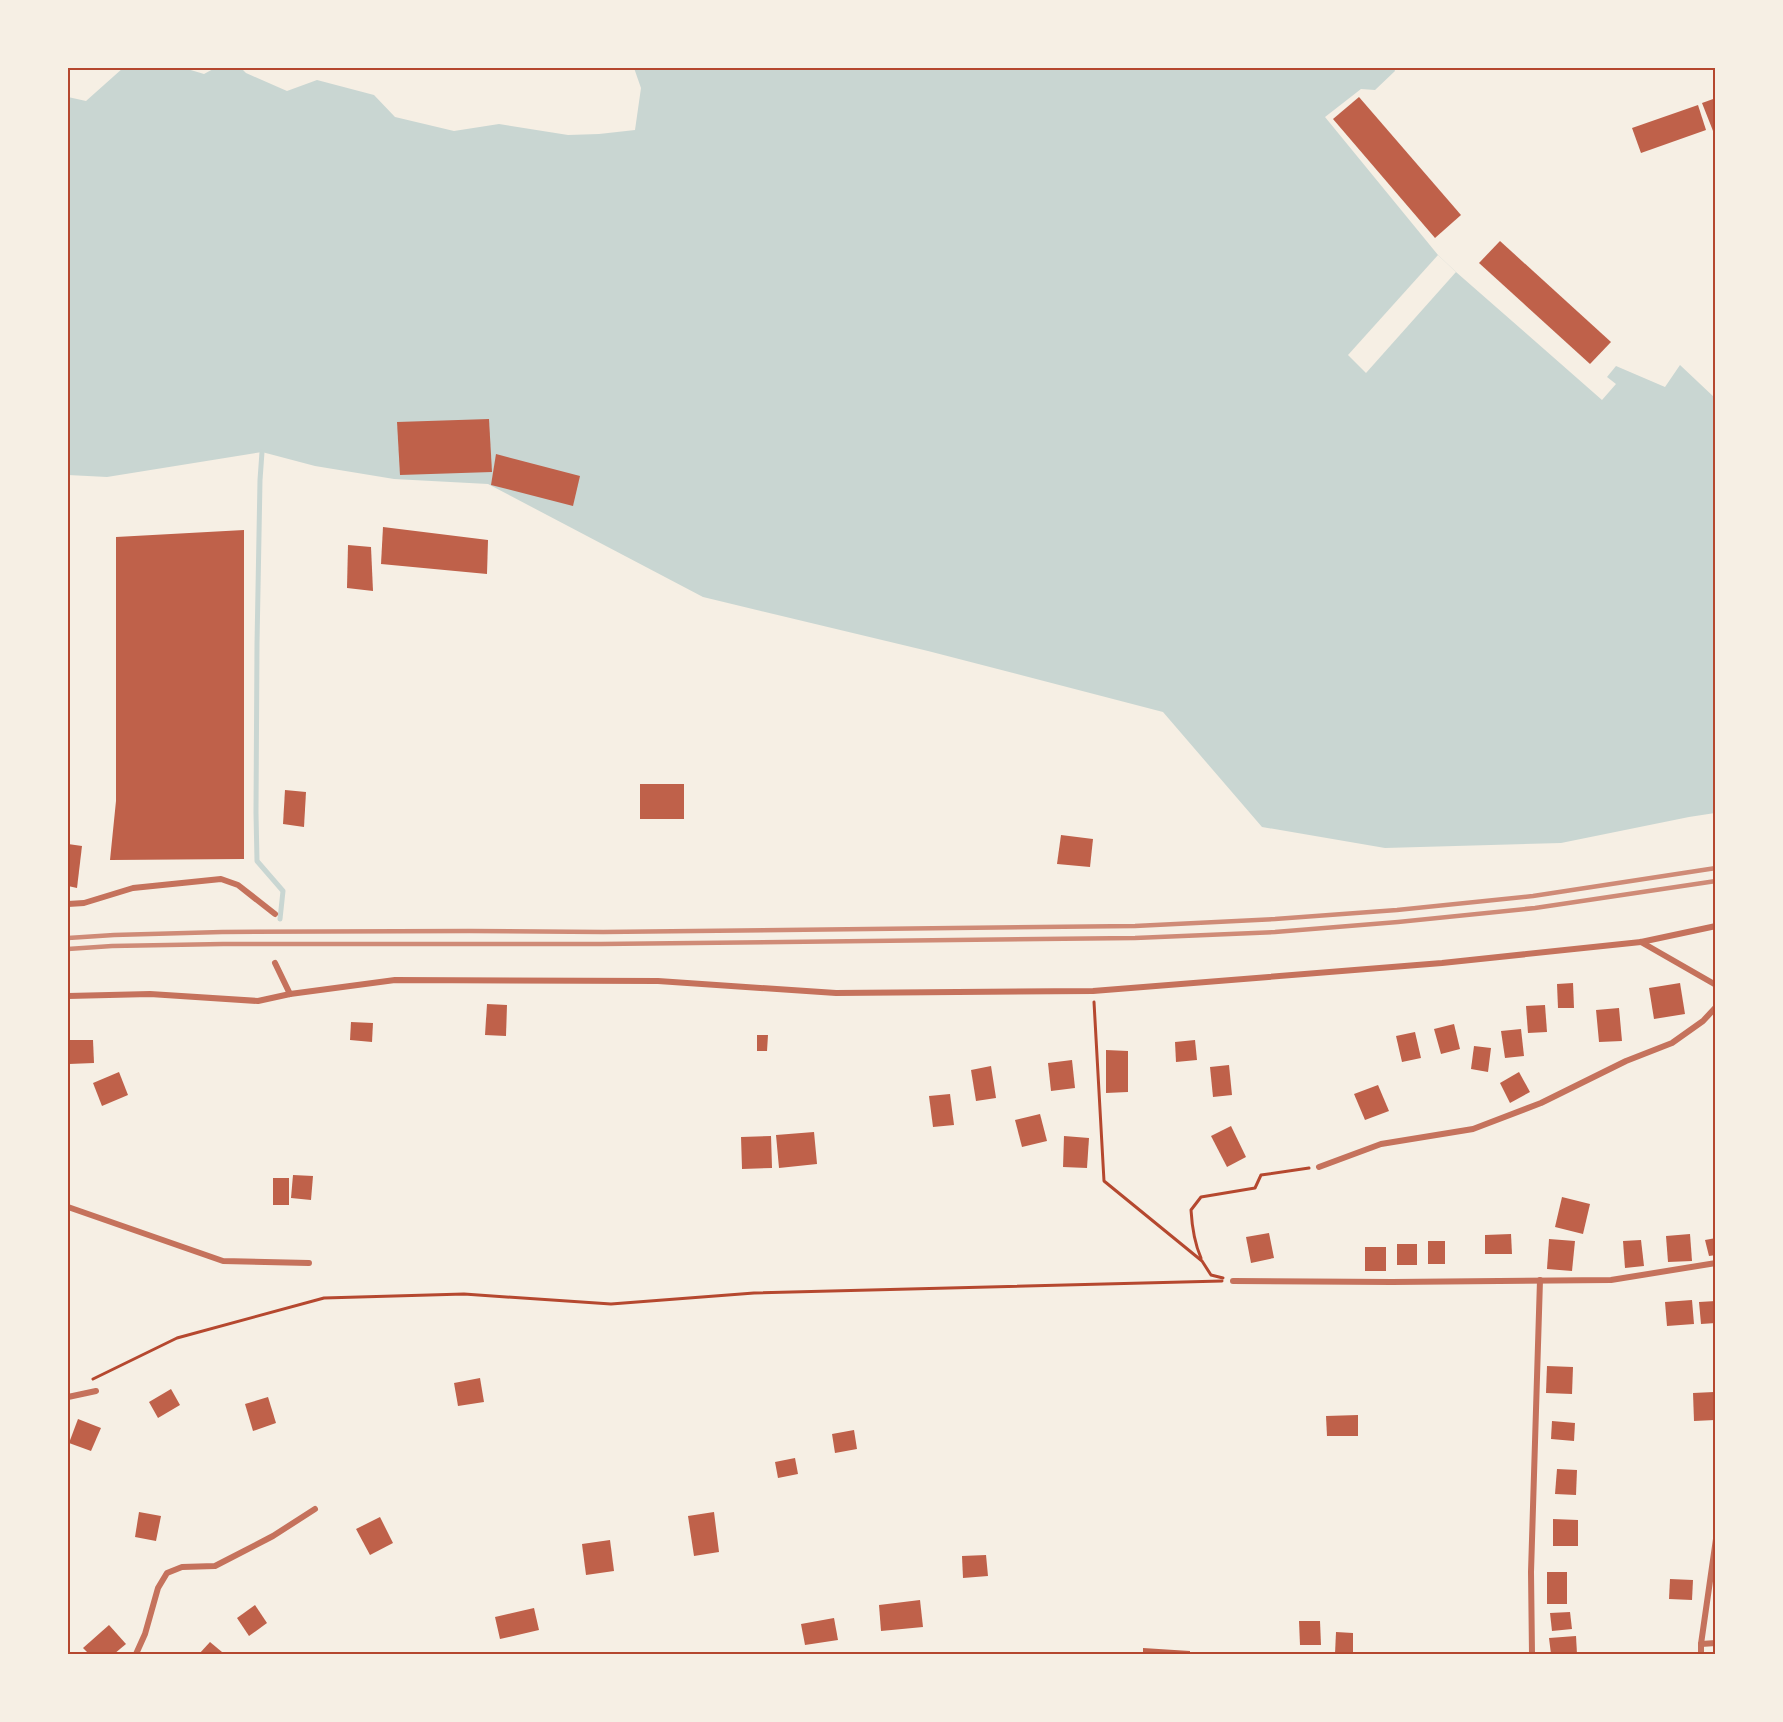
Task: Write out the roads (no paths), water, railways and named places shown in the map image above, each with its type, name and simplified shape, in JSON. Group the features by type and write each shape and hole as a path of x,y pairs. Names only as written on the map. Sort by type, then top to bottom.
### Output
{"street":[{"path":"68,904 84,903 133,888 221,879 238,885 275,914"},
{"path":"68,996 150,994 258,1001 290,994 395,980 658,981 836,993 1094,990 1442,963 1641,942 1716,926"},
{"path":"1641,942 1716,985"},
{"path":"275,963 290,994"},
{"path":"1319,1167 1382,1144 1473,1129 1541,1102 1626,1061 1672,1044 1703,1021 1716,1007"},
{"path":"68,1207 223,1261 309,1263"},
{"path":"1233,1281 1611,1280 1716,1263"},
{"path":"1532,1654 1531,1572 1539,1280"},
{"path":"68,1397 96,1390"},
{"path":"136,1654 145,1634 158,1588 167,1573 182,1567 215,1566 273,1536 315,1509"},
{"path":"1701,1654 1716,1539"},
{"path":"1701,1644 1716,1643"}],"waterway":[{"path":"262,452 257,644 257,861 283,891 280,919"}],"railway":[{"path":"68,938 222,932 603,932 1135,926 1397,910 1533,896 1716,868"},
{"path":"68,949 223,944 601,944 1135,938 1275,932 1398,922 1535,908 1716,881"}]}
